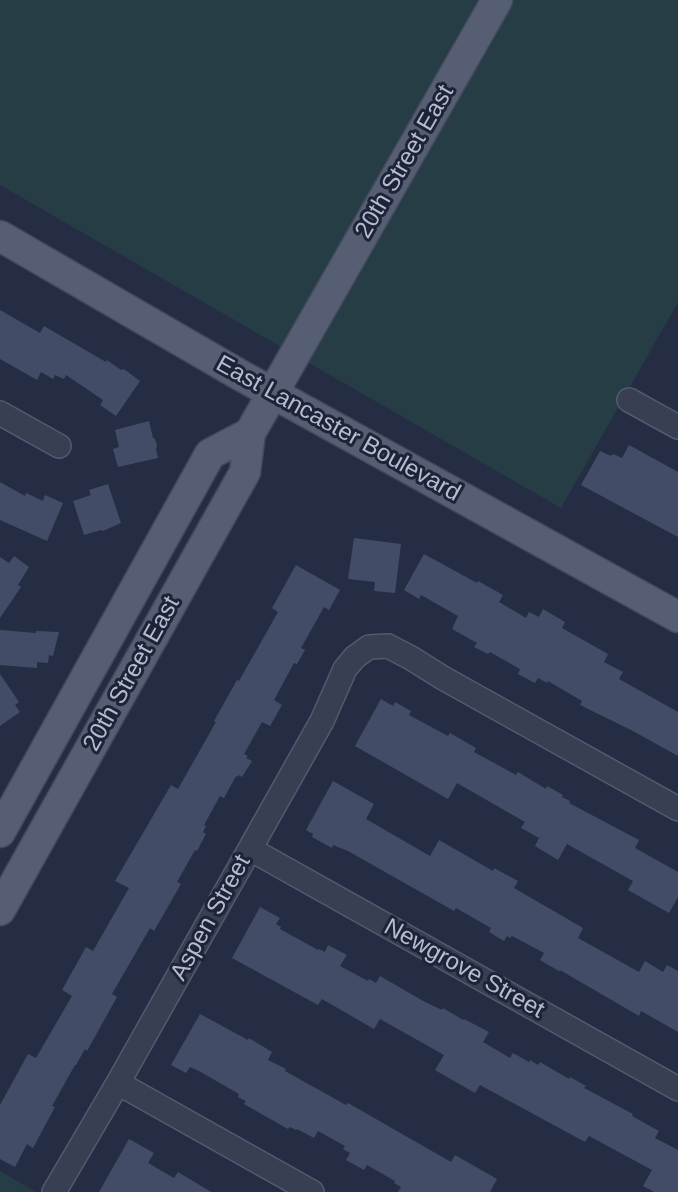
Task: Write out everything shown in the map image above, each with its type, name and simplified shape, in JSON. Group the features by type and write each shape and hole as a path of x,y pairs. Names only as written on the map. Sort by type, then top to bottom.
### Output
{"main road":[{"name":"20th Street East","path":"0,910 245,472 250,433 497,0"},
{"name":"East Lancaster Boulevard","path":"0,236 272,393 678,617"},
{"name":"20th Street East","path":"0,832 210,454 250,433"}],"street":[{"path":"629,400 678,427"},
{"path":"0,413 60,446"},
{"name":"Aspen Street","path":"54,1192 322,721 345,668 369,647 388,646 411,658 678,809"},
{"name":"Newgrove Street","path":"250,849 678,1089"},
{"path":"118,1083 312,1192"}],"shaded area":[{"path":"0,0 678,0 678,302 561,508 0,185"},
{"path":"0,1171 36,1192 0,1192"}],"building":[{"path":"0,310 40,333 44,326 106,362 107,360 121,370 124,369 140,381 116,416 100,405 103,400 66,375 64,379 55,375 53,379 41,372 37,380 0,359"},
{"path":"149,421 158,458 118,467 113,449 119,447 115,430"},
{"path":"629,445 678,472 678,537 581,485 600,451 622,458"},
{"path":"0,482 25,496 26,493 43,501 45,495 63,503 47,541 0,520"},
{"path":"108,484 121,523 84,535 73,501 91,495 89,490"},
{"path":"354,538 401,544 395,593 374,591 375,582 348,579"},
{"path":"424,554 503,595 499,602 526,618 529,612 539,617 543,609 565,622 562,628 608,654 604,662 623,672 619,679 678,712 678,756 580,705 582,701 548,681 547,683 538,678 535,683 518,674 520,669 490,652 488,654 474,647 477,643 452,629 458,616 421,595 419,599 404,590"},
{"path":"14,556 29,567 18,585 21,587 0,618 0,557 9,563"},
{"path":"296,565 340,590 329,610 324,607 301,648 305,650 297,664 294,663 274,700 282,705 270,726 262,722 244,754 252,761 242,777 236,776 224,798 220,796 204,825 206,826 203,832 206,834 177,882 181,884 154,931 150,928 112,994 117,997 52,1106 55,1107 33,1148 27,1144 15,1167 0,1159 0,1105 28,1054 36,1058 72,996 62,990 86,947 93,951 129,888 115,881 171,785 178,789 237,680 239,681 278,612 272,608"},
{"path":"0,630 59,632 53,656 49,655 48,663 37,662 37,668 0,665"},
{"path":"0,674 19,702 15,705 20,712 0,726"},
{"path":"381,699 393,706 395,702 411,711 409,715 476,748 474,752 516,775 518,772 546,789 547,786 563,795 569,803 639,840 635,848 678,872 678,897 669,913 628,890 633,881 567,844 558,860 535,846 539,838 521,828 525,822 457,783 448,799 355,746"},
{"path":"333,781 374,804 366,819 430,856 439,840 493,871 494,868 518,881 514,888 583,928 578,938 639,972 645,961 663,972 667,965 678,971 678,1032 641,1011 639,1016 540,960 544,953 512,936 507,936 504,941 489,932 491,928 456,908 454,911 348,851 333,845 332,848 312,837 313,834 306,830"},
{"path":"260,907 280,918 276,924 280,929 318,950 325,952 328,945 347,955 340,966 376,983 380,976 425,1002 442,1010 443,1008 489,1032 483,1042 510,1058 513,1053 538,1065 540,1062 586,1086 584,1088 659,1131 655,1138 678,1150 678,1192 654,1192 643,1186 652,1170 589,1136 585,1142 480,1085 475,1093 435,1070 444,1055 380,1019 374,1029 322,999 318,1005 232,958"},
{"path":"200,1014 272,1052 268,1060 346,1105 348,1103 451,1162 455,1155 497,1179 490,1192 398,1192 401,1187 394,1183 395,1181 367,1165 364,1170 346,1160 350,1153 343,1149 345,1146 318,1131 314,1138 297,1129 288,1129 244,1104 246,1101 238,1097 239,1094 199,1071 190,1067 186,1073 171,1065"},
{"path":"129,1139 154,1153 148,1163 174,1178 178,1172 211,1192 99,1192"}]}
